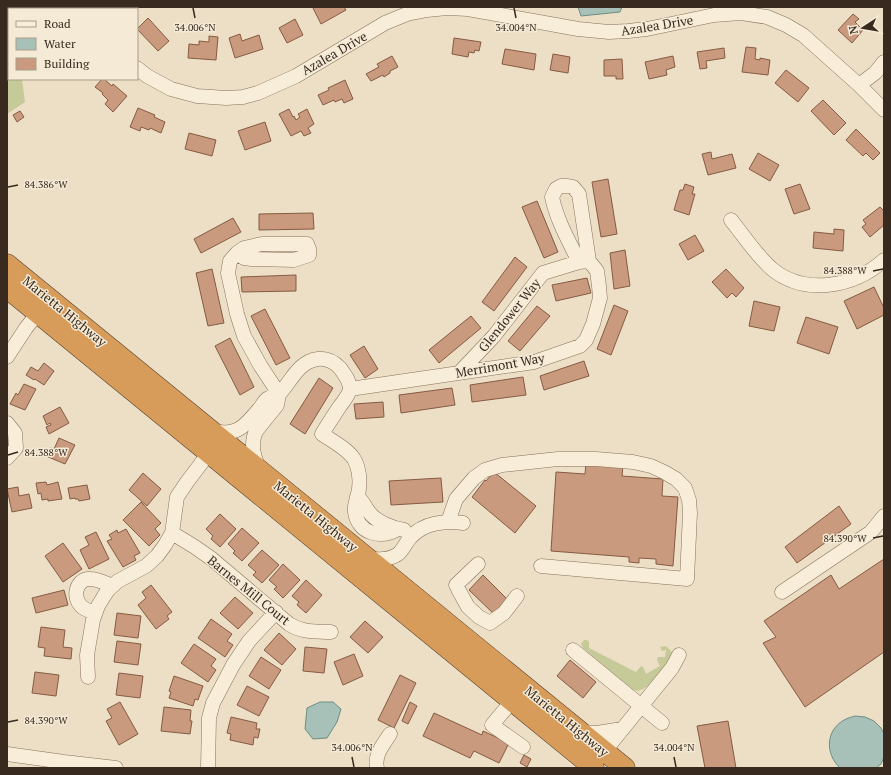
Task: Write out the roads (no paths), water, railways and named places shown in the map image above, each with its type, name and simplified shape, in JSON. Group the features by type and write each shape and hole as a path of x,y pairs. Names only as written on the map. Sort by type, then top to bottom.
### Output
{"highway":[{"name":"Marietta Highway","path":"7,264 625,768"},
{"name":"Marietta Highway","path":"7,288 564,744 572,759 588,768"}],"street":[{"name":"Azalea Drive","path":"138,69 147,76 171,89 197,96 226,98 244,97 258,93 296,76 385,23 407,14 427,10 447,8 468,9 578,29 609,32 628,32 714,15 741,13 767,17 786,25 803,35 859,85 884,110"},
{"path":"859,85 875,73 884,62"},
{"path":"731,220 763,260 785,277 800,283 816,286 830,285 854,279 876,267 884,260"},
{"path":"237,253 230,261 228,273 237,314 244,336 260,365 279,394"},
{"name":"Merrimont Way","path":"350,389 534,362 580,346 586,340 593,324 600,298 597,272 584,262"},
{"name":"Glendower Way","path":"459,373 494,336 543,273 584,262"},
{"path":"7,358 26,328 38,313"},
{"path":"259,469 253,451 254,435 277,405 279,394 300,367 305,363 310,360 321,358 330,360 335,363 346,376 350,389 322,434 348,452 355,460 359,473 358,497 354,504 358,521 363,528 378,535 390,533 398,529 405,530 413,539"},
{"path":"211,430 227,433 239,430 247,423 267,399 279,394"},
{"path":"7,423 15,433 16,448 7,458"},
{"path":"88,677 87,655 95,613 104,596 118,581 146,566 157,556 172,533 177,497 184,485 209,453"},
{"path":"448,522 456,499 474,478 485,470 502,465 558,459 596,459 633,462 651,466 664,472 676,479 684,488 689,500 690,513 687,579 541,566"},
{"path":"782,592 871,532 884,516"},
{"path":"368,558 384,559 398,554 413,539 417,531 428,526 448,522 463,523"},
{"name":"Barnes Mill Court","path":"172,533 195,546 296,628 304,631 331,632"},
{"path":"398,554 398,572 404,588"},
{"path":"478,564 457,587 468,607 479,617 490,623 504,614 516,596"},
{"path":"95,613 86,610 78,602 76,596 79,585 88,579 100,581 112,586"},
{"path":"208,768 209,718 213,703 233,665 250,641 276,612"},
{"path":"573,650 662,723"},
{"path":"588,768 604,751 672,668 679,655"},
{"path":"512,701 492,726 523,747"},
{"path":"581,732 597,733 621,730"},
{"path":"621,730 620,748 622,762 625,768"},
{"path":"377,768 377,756 390,734"},
{"path":"7,754 64,765 116,768"}],"water":[{"path":"578,7 622,7 620,12 581,16"},
{"path":"320,702 333,702 341,709 337,722 327,738 313,739 305,729 307,708"},
{"path":"855,716 865,717 874,721 881,728 884,734 884,757 881,764 876,768 840,768 832,756 830,742 834,729 839,723"}]}
